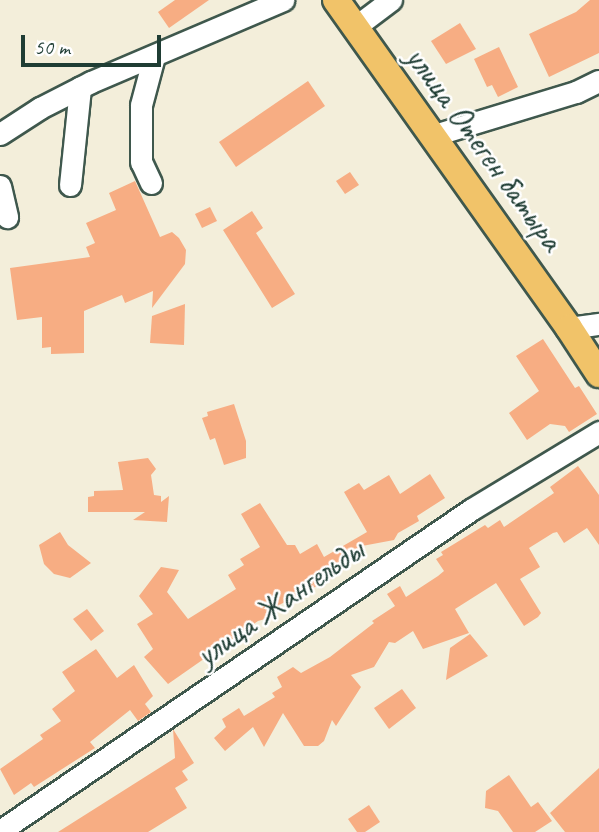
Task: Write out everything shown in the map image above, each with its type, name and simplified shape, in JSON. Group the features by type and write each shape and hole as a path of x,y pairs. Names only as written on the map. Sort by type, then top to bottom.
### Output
{"main road":[{"name":"улица Отеген батыра","path":"336,0 599,374"}],"street":[{"path":"0,134 80,88 283,0"},
{"path":"355,27 391,0"},
{"path":"151,183 141,162 141,104 154,56"},
{"path":"431,136 576,92 599,81"},
{"path":"70,185 80,88"},
{"path":"0,186 7,217"},
{"path":"569,328 599,324"},
{"name":"улица Жангельды","path":"0,831 472,509 599,432"}],"building":[{"path":"175,0 209,0 169,28 158,12"},
{"path":"590,0 599,0 599,53 549,77 529,34 576,12"},
{"path":"460,23 476,49 446,64 431,41"},
{"path":"499,47 518,87 498,97 492,85 487,87 474,59"},
{"path":"308,81 325,106 236,167 219,142"},
{"path":"350,172 359,185 345,194 336,181"},
{"path":"135,181 160,237 172,232 179,238 186,250 185,264 152,308 153,291 125,303 122,295 84,311 84,353 51,354 51,347 42,348 42,317 17,320 10,268 90,257 86,247 95,243 86,223 116,210 109,193"},
{"path":"210,207 217,221 202,228 195,214"},
{"path":"252,211 263,228 256,233 295,294 272,308 223,230"},
{"path":"185,304 184,345 150,343 152,316"},
{"path":"543,339 575,388 579,386 597,414 569,432 565,426 550,424 527,440 509,413 539,391 516,356"},
{"path":"234,404 246,441 246,458 224,465 215,438 210,440 202,418 208,416 207,412"},
{"path":"148,458 156,469 151,475 154,495 161,496 161,502 169,496 167,522 133,520 145,512 88,512 88,497 94,496 94,491 123,490 118,462"},
{"path":"578,466 599,495 599,545 587,528 564,543 557,532 529,548 540,567 520,579 541,613 538,617 524,626 496,583 455,609 469,633 423,649 413,631 395,643 389,642 374,667 351,675 361,687 336,726 332,720 324,741 318,746 304,746 283,713 264,747 253,727 225,751 214,738 226,727 222,719 239,708 244,716 275,697 272,693 282,687 277,677 293,667 301,673 330,657 374,623 372,621 395,606 387,594 400,586 406,597 438,576 444,571 436,559 443,555 441,552 485,525 488,528 500,520 504,527 554,493 550,487"},
{"path":"430,474 445,498 417,516 419,521 398,533 394,540 362,546 366,553 331,574 333,578 277,606 272,617 258,621 168,684 144,657 153,649 137,624 153,614 139,596 161,567 179,570 167,592 188,619 236,589 228,575 244,565 240,559 260,547 241,514 260,503 287,545 295,545 300,554 317,544 324,557 367,532 344,492 359,483 364,490 389,475 400,494"},
{"path":"60,532 68,545 91,563 70,578 54,574 44,564 39,545"},
{"path":"87,609 104,631 91,641 73,619"},
{"path":"470,634 488,656 446,680 450,648"},
{"path":"96,649 117,678 134,665 153,696 145,704 151,712 138,721 130,710 90,742 95,748 34,787 31,783 14,795 0,769 43,739 40,735 61,721 52,709 75,691 62,672"},
{"path":"402,689 416,708 389,729 374,708"},
{"path":"173,729 194,763 182,771 188,780 175,788 187,808 148,832 58,832 175,758"},
{"path":"599,768 599,832 565,832 550,813"},
{"path":"509,775 531,807 538,802 552,821 535,832 513,832 498,811 485,808 486,791"},
{"path":"369,805 380,822 365,832 357,832 348,819"}]}
